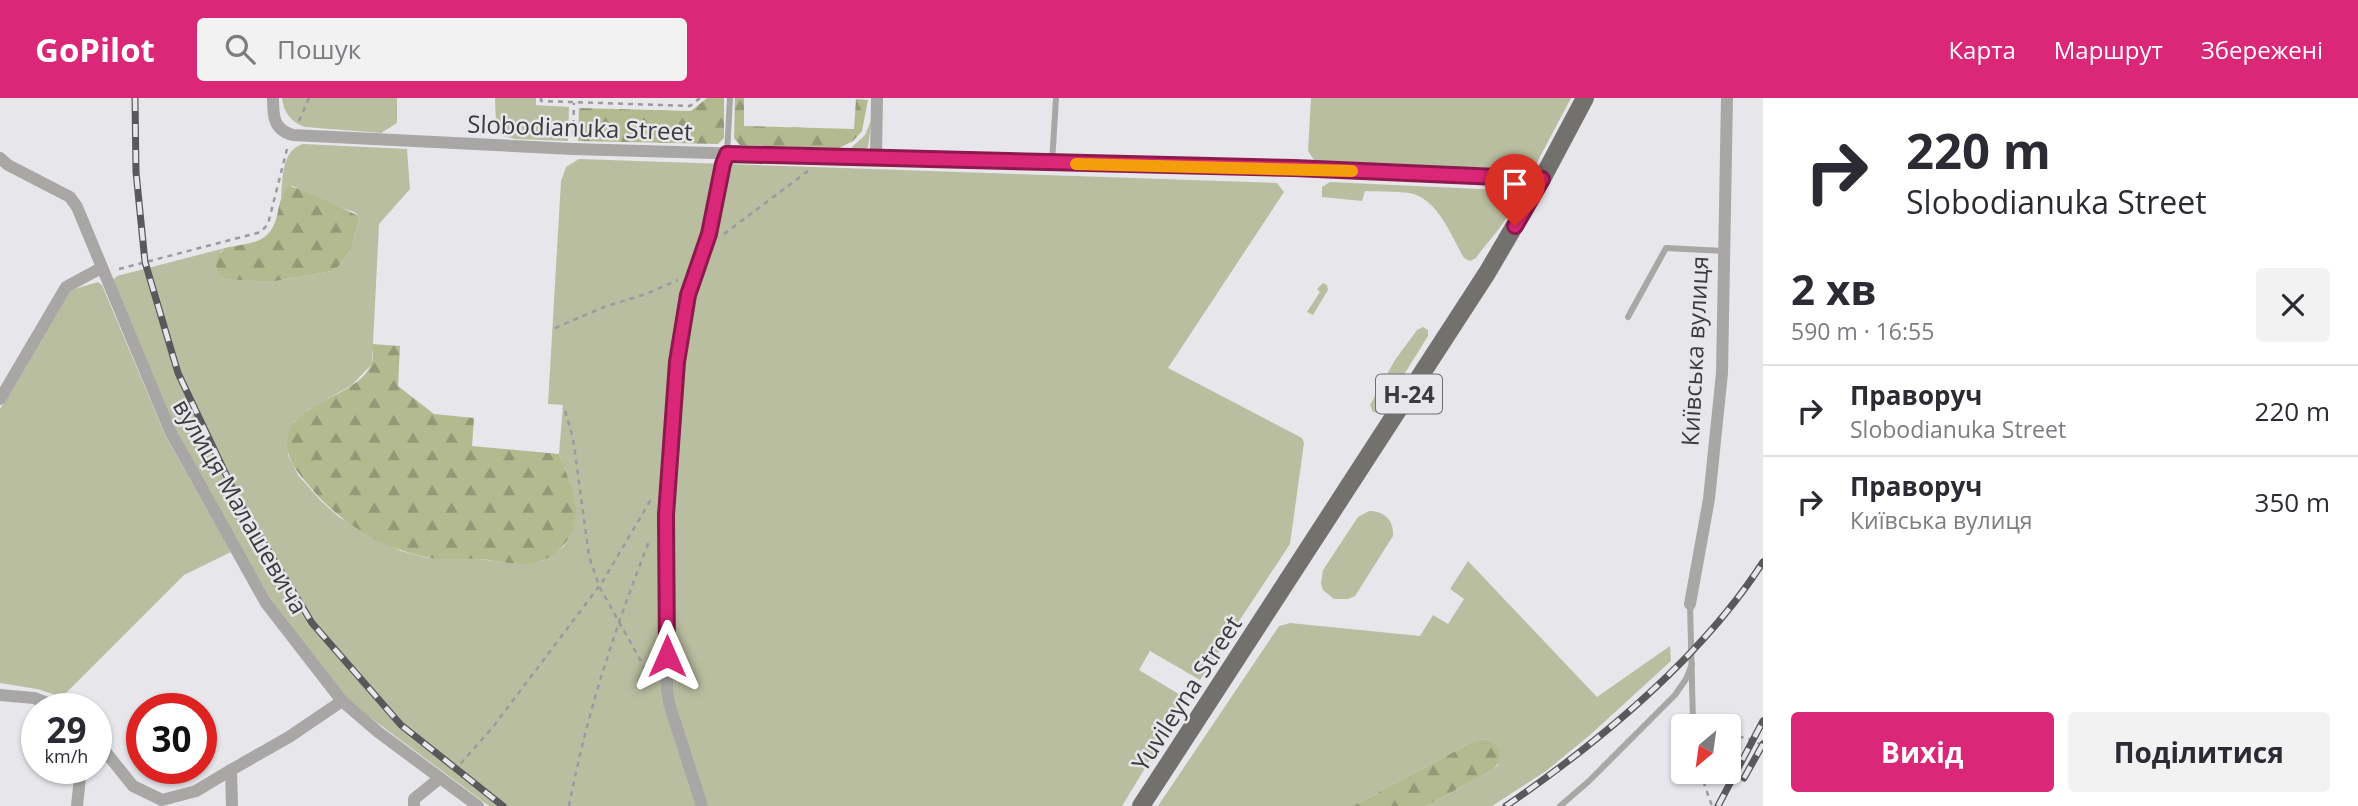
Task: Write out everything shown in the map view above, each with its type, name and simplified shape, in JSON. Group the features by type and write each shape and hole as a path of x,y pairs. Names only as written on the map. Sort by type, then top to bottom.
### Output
{"main road":[{"name":"Н-24","path":"1542,179 1585,98"},
{"name":"Yuvileyna Street","path":"1141,806 1488,273 1542,179"}],"street":[{"path":"273,98 273,118 276,125 293,135"},
{"path":"876,158 877,98"},
{"name":"Київська вулиця","path":"1690,604 1709,499 1722,373 1727,98"},
{"name":"Slobodianuka Street","path":"293,135 573,149 1294,168 1542,179"},
{"path":"702,806 667,689 666,538 677,362 688,295 705,248 727,154"},
{"name":"вулиця Малашевича","path":"0,158 8,165 70,198 82,217 171,433 266,603 341,701 478,806"},
{"path":"0,399 66,287 102,270"},
{"path":"0,695 21,697"},
{"path":"112,760 132,786 162,800 195,791 289,737 341,701"},
{"path":"231,769 232,806"},
{"path":"414,806 414,799 440,778"},
{"path":"77,806 79,784"}],"lane":[{"path":"727,154 730,98"},
{"path":"1052,163 1056,98"},
{"path":"1628,317 1666,248 1724,251"},
{"path":"1690,604 1693,714"},
{"path":"1560,806 1588,782 1675,695 1692,664"}],"path":[{"path":"102,270 261,232 268,224 283,157 309,98"},
{"path":"541,98 541,101 690,106 700,98"},
{"path":"618,98 618,104"},
{"path":"573,149 575,102"},
{"path":"705,248 828,157"},
{"path":"555,328 595,310 646,295 696,269"},
{"path":"565,411 573,438 589,556 599,586 654,684"},
{"path":"440,778 450,776 493,727 599,586 654,494"},
{"path":"569,806 583,734 618,620 650,538"},
{"path":"1741,737 1763,746"},
{"path":"1704,784 1712,806"}],"green space":[{"path":"282,98 397,98 397,123 381,133 305,127 289,116"},
{"path":"495,98 536,98 536,105 569,107 568,141 503,136 496,125"},
{"path":"707,98 724,98 724,138 718,144 578,141 579,108 691,111"},
{"path":"735,98 744,98 744,126 854,129 856,99 868,100 862,131 853,141 839,148 740,145 734,138"},
{"path":"1311,98 1571,98 1534,168 1521,173 1317,164 1308,151"},
{"path":"872,118 868,147 852,150 865,135"},
{"path":"303,144 407,149 410,189 379,224 372,364 352,385 308,410 294,422 288,455 298,475 339,517 401,551 428,558 473,558 516,564 542,561 564,546 574,523 573,496 559,454 563,405 548,404 561,181 566,167 579,159 1277,183 1284,192 1168,368 1302,438 1304,443 1290,544 1200,680 1150,651 1139,670 1187,699 1122,806 489,806 344,698 272,601 174,430 113,280 117,276 225,248 220,252 247,280 270,282 332,271 338,267 350,251 360,217 293,186 289,187 281,198 284,166 291,153"},
{"path":"1330,182 1501,190 1510,199 1511,208 1476,258 1470,261 1464,258 1436,210 1419,196 1404,192 1365,191 1362,201 1322,197 1322,187"},
{"path":"289,186 360,217 350,251 332,271 270,282 227,279 222,276 216,265 218,256 225,248 260,240 266,236 275,222 282,198"},
{"path":"98,282 102,285 166,437 231,552 184,575 66,693 50,693 0,683 0,409 71,290"},
{"path":"1323,283 1328,290 1313,315 1307,312 1320,292 1317,289"},
{"path":"1423,327 1428,330 1428,336 1382,410 1379,413 1373,412 1370,405 1395,360 1417,330"},
{"path":"372,344 400,346 398,386 434,414 474,418 472,446 559,454 572,489 576,510 573,530 562,547 546,559 527,564 433,558 393,547 362,532 322,500 291,462 288,436 294,423 305,412 363,377 372,363"},
{"path":"1369,511 1380,513 1387,518 1392,526 1393,536 1355,596 1334,599 1323,590 1323,570 1358,517"},
{"path":"1468,561 1597,697 1670,646 1671,661 1546,771 1492,806 1426,806 1498,765 1490,741 1485,739 1474,741 1353,806 1158,806 1279,626 1290,623 1420,636 1433,615 1448,624 1464,599 1450,589"},
{"path":"1485,739 1499,751 1499,760 1494,769 1426,806 1353,806 1474,741"}],"railway":[{"path":"135,98 136,172 145,262 178,373 239,502 312,623 401,725 503,806"},
{"path":"1506,806 1577,754 1646,696 1710,631 1763,562"},
{"path":"1718,806 1763,721"},
{"path":"1744,778 1763,744"}],"slow traffic":[{"path":"1076,164 1352,171"}],"route":[{"path":"667,656 666,515 677,362 688,295 705,248 727,154 1294,168 1542,179 1515,226"}]}
